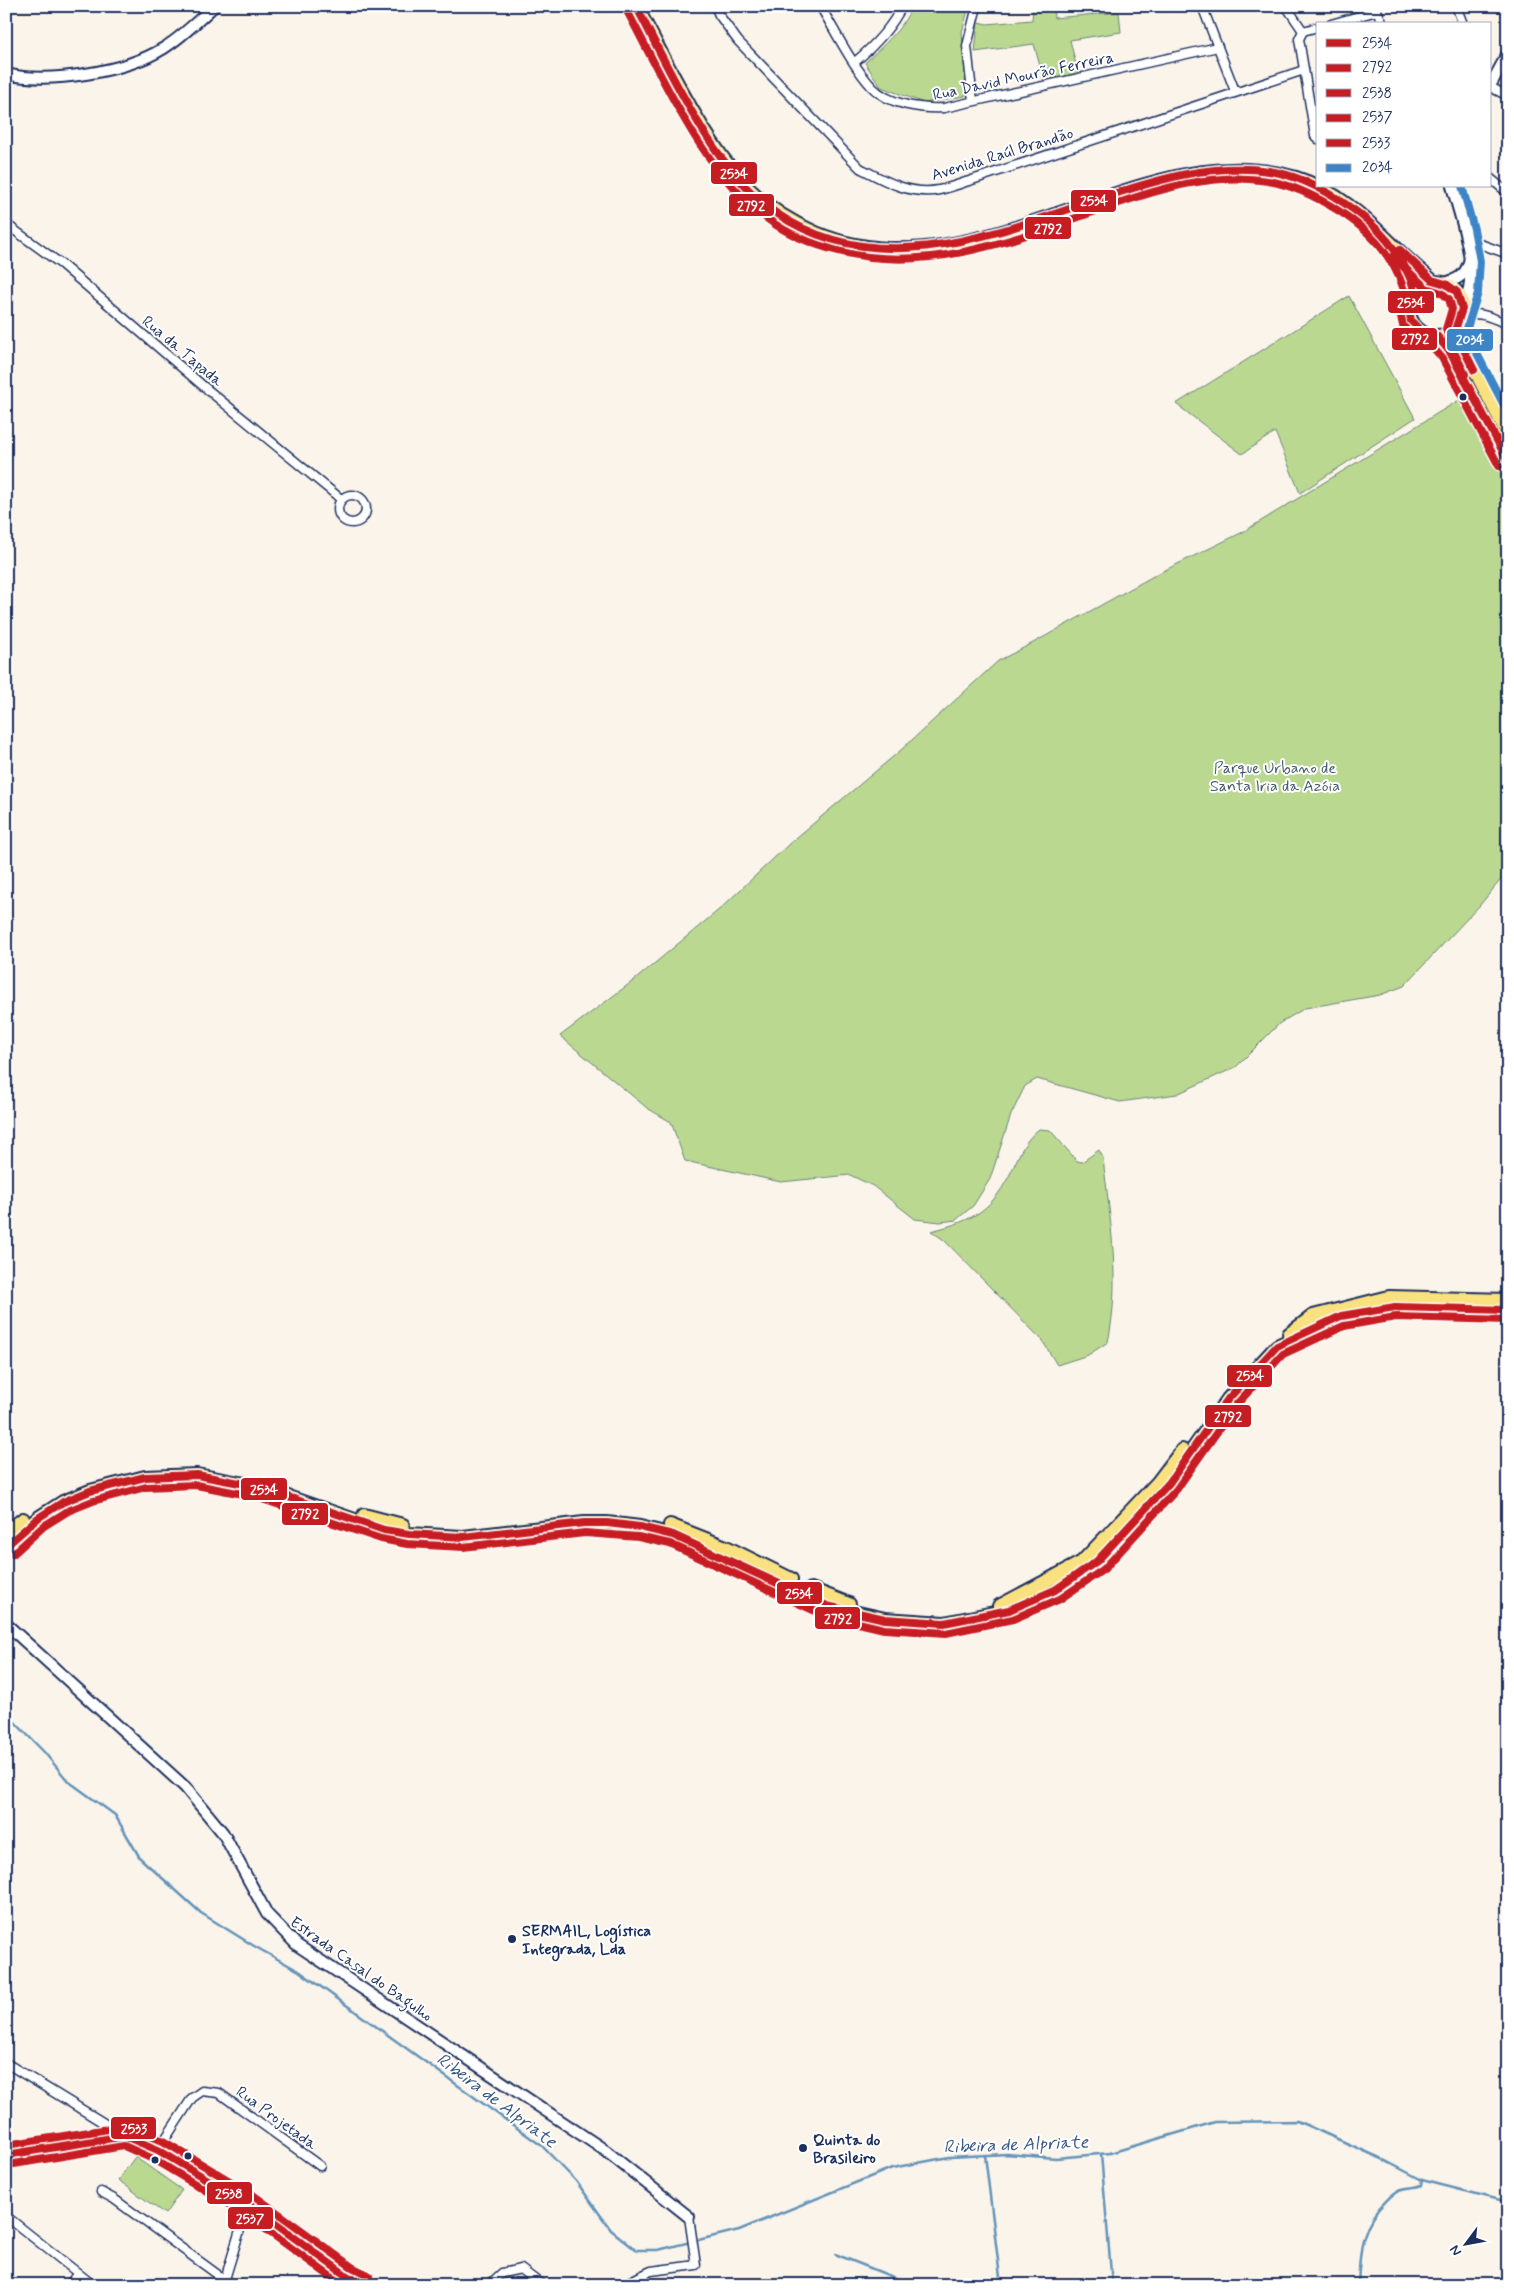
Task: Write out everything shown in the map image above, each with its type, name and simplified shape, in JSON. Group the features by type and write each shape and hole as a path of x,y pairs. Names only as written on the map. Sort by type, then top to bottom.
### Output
{"main road":[{"path":"636,6 702,124 732,170 753,194 776,212 803,228 844,243 865,248 897,251 920,250 964,242 995,235 1158,180 1214,170 1271,171 1299,179 1316,187"},
{"path":"1319,188 1352,207 1440,283 1457,293 1461,344 1508,435"},
{"path":"1394,244 1404,260 1416,291"},
{"path":"1440,283 1424,285 1416,291 1410,300 1409,311 1411,321 1418,330 1427,335 1438,336 1448,334 1460,318"},
{"path":"1438,336 1450,352 1508,461"},
{"path":"6,1546 35,1515 62,1495 113,1475 158,1468 198,1467 258,1478 358,1513 410,1527 436,1529 464,1528 584,1515 608,1515 643,1519 686,1530 726,1547 822,1595 864,1609 932,1617 995,1608 1082,1562 1157,1482 1219,1403 1262,1357 1313,1316 1389,1297 1508,1300"},
{"path":"6,1532 35,1515 63,1502 116,1483 144,1477 197,1475 256,1486 384,1530 410,1534 463,1537 584,1523 607,1523 640,1527 674,1535 827,1606 885,1620 944,1623 1009,1610 1056,1590 1097,1561 1169,1483 1228,1399 1277,1346 1341,1316 1395,1307 1508,1310"}],"street":[{"path":"6,74 47,77 95,73 132,63 163,48 214,6"},
{"name":"Avenida Raúl Brandão","path":"715,6 719,15 738,41 860,168 881,180 911,190 937,191 1235,91 1304,70"},
{"name":"Rua David Mourão Ferreira","path":"820,6 873,87 886,98 917,107 944,108 1218,47"},
{"path":"855,62 875,45 896,20 902,6"},
{"path":"973,101 967,46 977,6"},
{"path":"1202,6 1235,91"},
{"path":"1286,6 1303,32"},
{"path":"1456,6 1462,22"},
{"path":"1337,22 1376,9 1382,22"},
{"path":"1316,29 1303,32 1298,39 1316,137"},
{"path":"1492,82 1508,53"},
{"path":"1492,87 1508,96"},
{"path":"1492,180 1508,193"},
{"path":"1453,188 1466,239 1471,282 1469,296 1460,318"},
{"name":"Rua da Tapada","path":"6,224 61,264 202,385 341,499"},
{"path":"1466,239 1508,254"},
{"path":"1440,283 1458,280 1466,271 1469,261"},
{"path":"1460,318 1470,313 1478,313 1508,324"},
{"name":"Estrada Casal do Bagulho","path":"7,1625 186,1787 223,1833 267,1914 298,1945 606,2151 689,2217"},
{"path":"6,2063 124,2136 158,2150 248,2204 347,2276 366,2285"},
{"name":"Rua Projetada","path":"158,2150 192,2098 202,2091 219,2093 320,2166"},
{"path":"6,2155 124,2136"},
{"path":"101,2192 114,2198 232,2285"},
{"path":"225,2279 248,2204"},
{"path":"6,2216 93,2285"},
{"path":"622,2285 651,2271 696,2265 689,2217"},
{"path":"488,2285 502,2273 521,2269 542,2285"},
{"path":"69,2285 78,2273"}],"green space":[{"path":"912,6 969,6 962,32 965,96 924,103 881,87 865,63 898,30"},
{"path":"1033,6 1053,6 1054,18 1119,12 1121,32 1070,40 1078,73 1044,81 1034,44 975,52 978,22 987,24 1032,20"},
{"path":"1349,296 1415,418 1300,493 1275,432 1242,454 1176,404"},
{"name":"Parque Urbano de Santa Iria da Azóia","path":"1464,397 1508,480 1508,871 1480,905 1404,986 1380,995 1305,1008 1280,1023 1236,1067 1177,1094 1120,1102 1037,1079 1025,1086 1011,1115 990,1179 973,1206 956,1220 940,1222 915,1219 873,1186 850,1175 781,1182 685,1161 671,1122 647,1108 560,1036 637,978 721,908 790,843 901,750 998,661 1157,574 1243,532"},
{"path":"1039,1129 1050,1130 1077,1161 1082,1162 1099,1150 1103,1158 1113,1250 1114,1297 1108,1342 1088,1355 1057,1365 1042,1340 944,1240 931,1231 971,1217 990,1203 1006,1182 1026,1142"},
{"path":"135,2157 182,2190 165,2214 118,2180"}],"waterway":[{"name":"Ribeira de Alpriate","path":"6,1713 44,1752 68,1781 115,1815 140,1858 201,1913 299,1971 542,2146 576,2181 611,2230 636,2250 658,2250 739,2230 892,2168 949,2157 1007,2154 1056,2158 1110,2153 1215,2122 1297,2121 1380,2158 1422,2180 1508,2202"},
{"path":"1101,2154 1112,2285"},
{"path":"985,2155 1001,2285"},
{"path":"1358,2285 1363,2239 1371,2219 1394,2193 1405,2188 1421,2185 1422,2180"},
{"path":"835,2254 913,2285"}],"transit line":[{"name":"2534","path":"636,6 679,89 713,146 732,172 753,194 776,213 815,234 856,245 897,248 939,245 1023,225 1144,184 1206,171 1227,169 1269,171 1299,179 1316,186"},
{"name":"2792","path":"627,11 687,124 704,151 745,200 769,220 785,230 802,239 838,251 873,257 908,259 978,249 1151,193 1209,180 1248,179 1268,181 1287,185 1313,196 1350,218 1370,235 1387,255 1404,290 1399,307 1403,326 1415,339 1431,345 1442,358 1499,466"},
{"name":"2534","path":"1320,188 1368,221 1396,252 1410,277 1415,291 1409,307 1411,321 1421,331 1437,336 1450,352 1508,461"},
{"name":"2034","path":"1463,188 1474,229 1480,261 1478,293 1467,328 1470,340 1508,413"},
{"name":"2534","path":"1400,250 1432,280 1446,284 1457,292 1462,309 1456,327 1461,344 1474,370"},
{"name":"2792","path":"1393,257 1426,288 1442,293 1449,299 1452,309 1446,329 1452,348 1465,374"},
{"name":"2534","path":"6,1546 38,1518 63,1502 90,1491 145,1477 197,1475 256,1486 384,1530 409,1534 463,1537 584,1523 607,1523 640,1527 673,1535 827,1606 885,1619 944,1623 1009,1610 1055,1590 1097,1561 1169,1483 1228,1399 1277,1346 1341,1316 1395,1307 1508,1310"},
{"name":"2792","path":"13,1554 44,1526 68,1511 93,1501 146,1487 196,1485 253,1496 381,1539 407,1544 463,1547 585,1533 638,1537 670,1544 824,1615 884,1629 946,1633 1013,1619 1060,1599 1104,1569 1176,1490 1236,1405 1283,1354 1344,1326 1396,1317 1508,1320"},
{"name":"2533","path":"6,2145 128,2126 163,2141 253,2195 352,2267 370,2276"},
{"name":"2538","path":"6,2155 125,2136 158,2150 248,2204 347,2276 365,2285"},
{"name":"2537","path":"8,2165 124,2146 153,2159 242,2212 342,2285"}],"place":[{"name":"SERMAIL, Logística Integrada, Lda","path":"512,1939"},
{"name":"Quinta do Brasileiro","path":"803,2148"}]}
